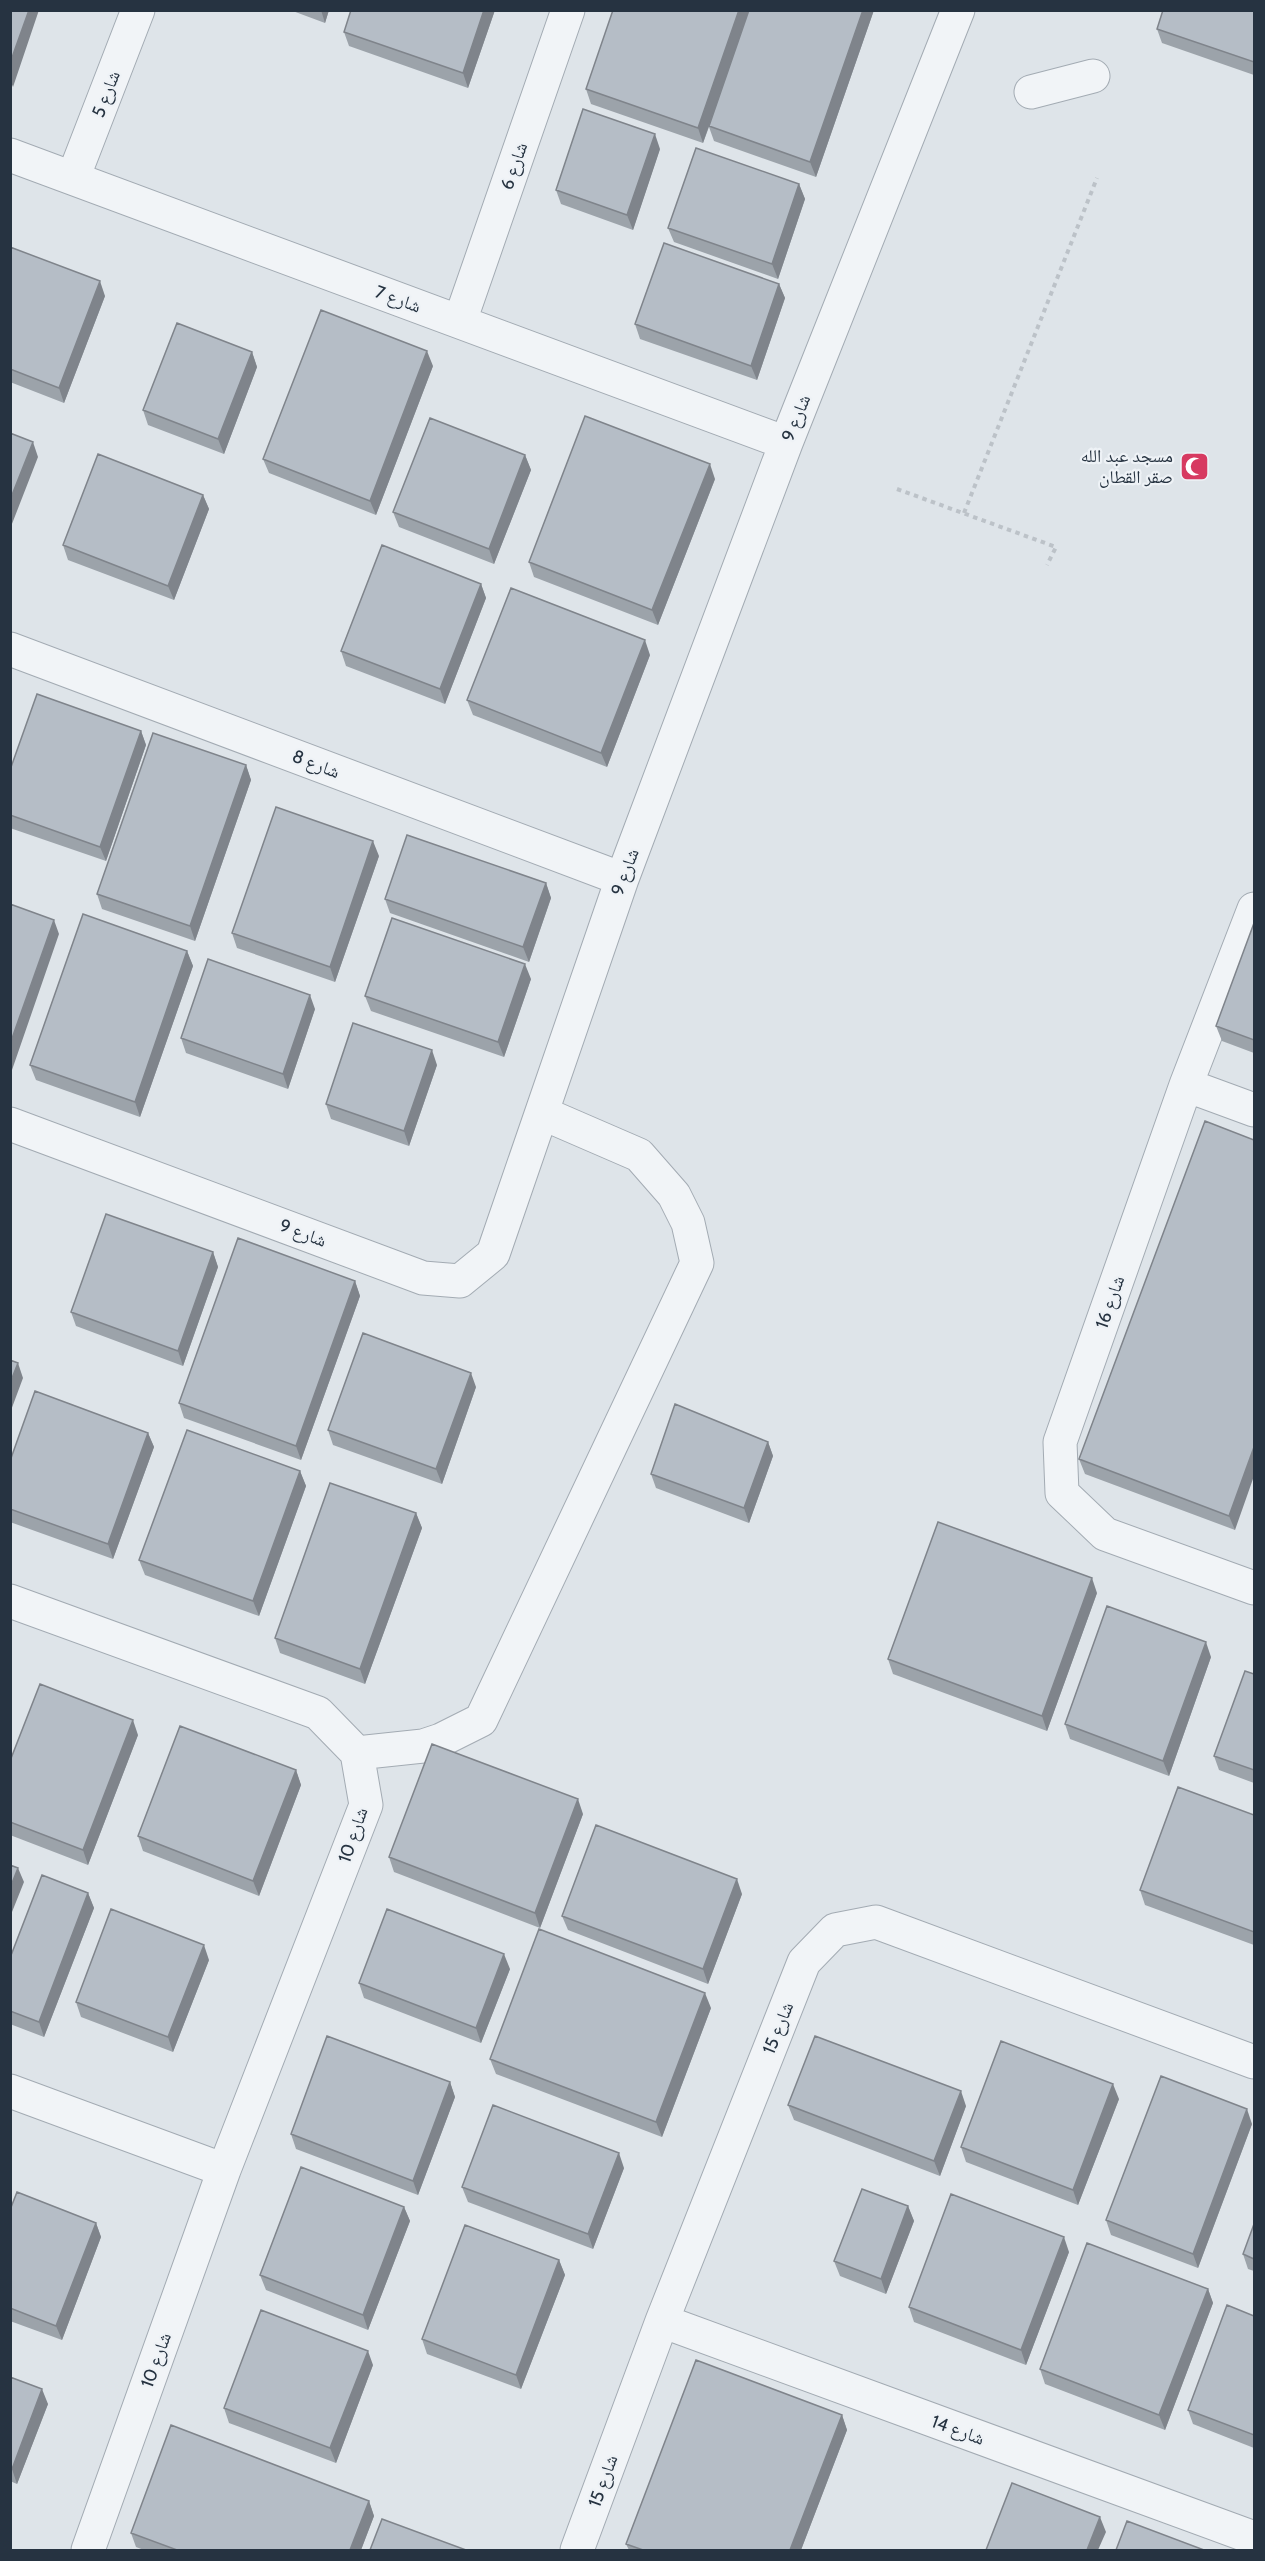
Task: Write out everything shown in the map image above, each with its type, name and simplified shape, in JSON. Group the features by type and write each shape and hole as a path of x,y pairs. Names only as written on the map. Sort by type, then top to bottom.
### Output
{"street":[{"name":"شارع 5","path":"73,178 138,10"},
{"name":"شارع 6","path":"460,321 568,10"},
{"name":"شارع 9","path":"10,1124 423,1278 460,1281 493,1254 622,879 786,443 958,10"},
{"path":"1031,92 1093,76"},
{"name":"شارع 7","path":"10,155 786,443"},
{"name":"شارع 8","path":"13,659 622,879"},
{"name":"شارع 16","path":"1254,909 1186,1085 1060,1442 1062,1493 1105,1534 1254,1588"},
{"path":"1186,1085 1254,1110"},
{"path":"10,1601 318,1713 357,1754 423,1746 441,1740 481,1720 697,1263 688,1222 674,1195 639,1155 542,1113"},
{"name":"شارع 10","path":"88,2550 224,2170 366,1805 357,1754"},
{"name":"شارع 15","path":"577,2550 662,2321 804,1962 835,1930 876,1922 1254,2062"},
{"path":"10,2091 224,2170"},
{"name":"شارع 14","path":"662,2321 1254,2538"}],"path":[{"path":"964,513 1097,178"},
{"path":"897,489 1056,547 1047,566"}],"building":[{"path":"10,10 29,10 10,63"},
{"path":"351,10 484,10 463,73 344,32"},
{"path":"613,10 739,10 698,128 586,89"},
{"path":"749,10 863,10 810,162 709,126"},
{"path":"1163,10 1254,10 1254,62 1157,29"},
{"path":"583,109 655,134 627,215 556,190"},
{"path":"696,148 799,184 772,264 668,228"},
{"path":"664,243 779,284 751,366 635,324"},
{"path":"10,247 100,281 59,388 10,369"},
{"path":"321,310 427,351 370,501 263,459"},
{"path":"177,323 252,352 218,439 143,410"},
{"path":"585,416 710,464 652,610 529,562"},
{"path":"430,418 525,455 489,549 393,512"},
{"path":"10,433 33,442 10,500"},
{"path":"98,454 203,495 168,586 63,545"},
{"path":"382,545 481,584 440,689 341,651"},
{"path":"511,588 645,640 601,753 467,700"},
{"path":"37,694 141,731 100,847 10,815 10,770"},
{"path":"153,733 246,765 190,926 97,894"},
{"path":"276,807 373,841 330,967 232,933"},
{"path":"407,835 546,883 523,947 385,899"},
{"path":"10,904 54,920 10,1044"},
{"path":"83,914 187,951 135,1102 30,1065"},
{"path":"392,918 525,964 498,1042 365,996"},
{"path":"1254,923 1254,1040 1216,1026"},
{"path":"208,959 310,995 283,1074 181,1038"},
{"path":"353,1023 432,1050 404,1131 326,1104"},
{"path":"1205,1121 1254,1140 1254,1447 1229,1516 1079,1459"},
{"path":"106,1214 213,1252 178,1351 71,1312"},
{"path":"238,1238 355,1281 296,1446 179,1403"},
{"path":"363,1333 471,1373 436,1469 328,1430"},
{"path":"10,1360 18,1363 10,1383"},
{"path":"35,1391 148,1433 108,1544 10,1509 10,1461"},
{"path":"675,1404 768,1442 744,1508 651,1474"},
{"path":"187,1430 300,1471 253,1601 139,1560"},
{"path":"330,1483 416,1513 360,1669 275,1638"},
{"path":"938,1522 1092,1578 1042,1716 888,1659"},
{"path":"1107,1606 1206,1642 1163,1761 1065,1724"},
{"path":"1245,1671 1254,1674 1254,1770 1214,1756"},
{"path":"40,1684 133,1720 83,1850 10,1822 10,1761"},
{"path":"180,1726 296,1770 253,1881 138,1836"},
{"path":"432,1744 578,1799 535,1913 389,1857"},
{"path":"1178,1787 1254,1815 1254,1932 1140,1890"},
{"path":"596,1825 737,1879 703,1969 562,1916"},
{"path":"10,1865 18,1868 10,1888"},
{"path":"42,1875 88,1893 39,2022 10,2011 10,1958"},
{"path":"111,1909 204,1945 168,2037 76,2002"},
{"path":"387,1909 504,1954 476,2028 359,1983"},
{"path":"539,1929 705,1993 656,2122 490,2059"},
{"path":"327,2036 450,2082 413,2181 291,2134"},
{"path":"815,2036 961,2091 934,2161 788,2105"},
{"path":"1001,2041 1113,2084 1073,2190 961,2147"},
{"path":"1161,2076 1247,2109 1193,2254 1106,2220"},
{"path":"493,2105 619,2153 588,2234 462,2187"},
{"path":"301,2167 404,2207 363,2315 260,2275"},
{"path":"862,2189 908,2206 881,2279 834,2261"},
{"path":"17,2192 96,2223 56,2326 10,2308 10,2210"},
{"path":"951,2194 1064,2237 1021,2350 909,2307"},
{"path":"1254,2224 1254,2259 1243,2254"},
{"path":"465,2225 559,2260 516,2375 422,2339"},
{"path":"1087,2243 1208,2289 1159,2415 1040,2369"},
{"path":"1227,2305 1254,2316 1254,2435 1188,2410"},
{"path":"261,2310 368,2351 330,2448 224,2408"},
{"path":"696,2360 842,2415 790,2550 643,2550 626,2544"},
{"path":"10,2377 42,2389 12,2469 10,2468"},
{"path":"171,2425 369,2501 350,2550 177,2550 131,2533"},
{"path":"1012,2483 1100,2517 1087,2550 986,2550"},
{"path":"382,2519 466,2550 370,2550"},
{"path":"1127,2521 1204,2550 1116,2550"}],"place":[{"name":"مسجد عبد الله صقر القطان","path":"1194,466"}]}
